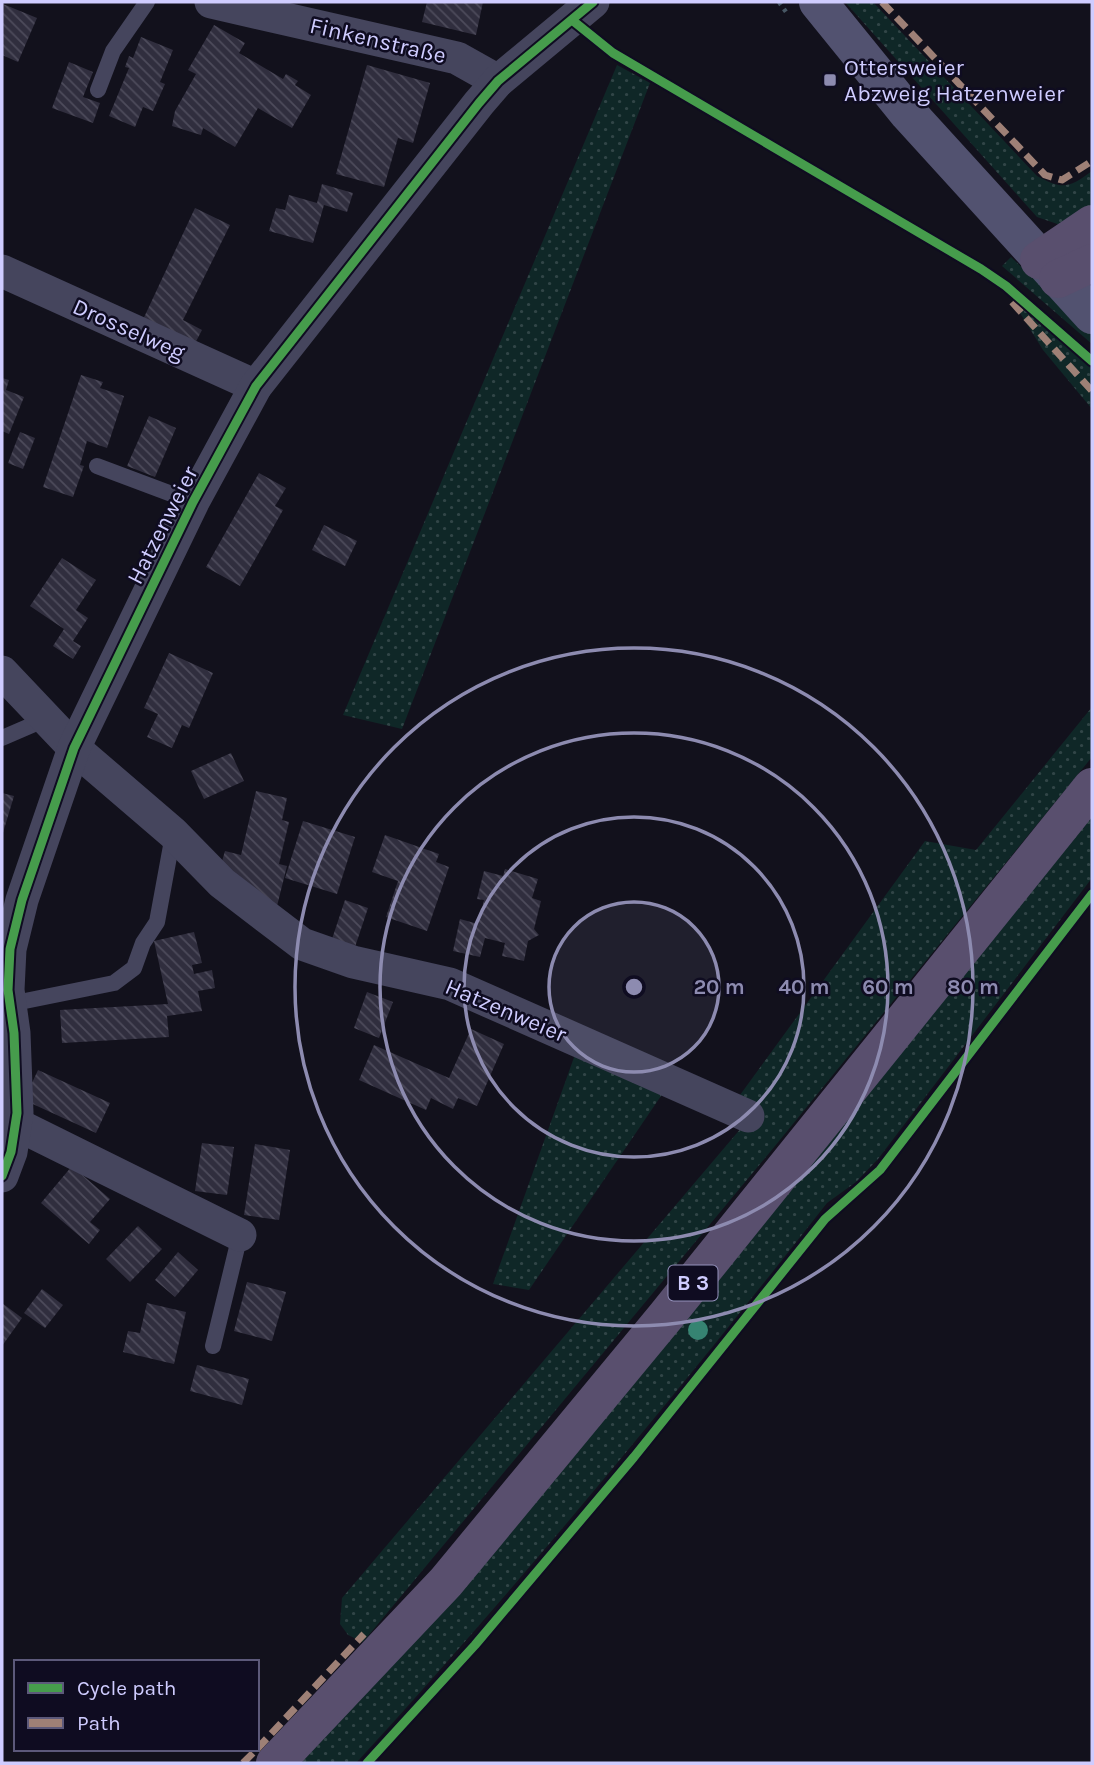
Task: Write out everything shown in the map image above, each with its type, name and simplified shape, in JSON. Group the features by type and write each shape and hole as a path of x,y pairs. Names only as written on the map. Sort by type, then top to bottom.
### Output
{"main road":[{"path":"818,2 908,113 1092,315"},
{"path":"1049,270 1092,224"},
{"path":"1049,270 1092,263"},
{"name":"B 3","path":"275,1763 446,1582 666,1317 1092,787"}],"street":[{"name":"Finkenstraße","path":"211,2 457,58 498,81"},
{"name":"Hatzenweier","path":"2,1176 16,1124 10,949 22,900 74,748 193,502 256,386 498,81 591,2"},
{"name":"Drosselweg","path":"2,271 256,386"},
{"path":"2,672 74,748"},
{"name":"Hatzenweier","path":"74,748 173,833 222,883 302,944 353,962 450,984 748,1116"},
{"path":"16,1124 240,1235"}],"lane":[{"path":"98,90 113,51 147,2"},
{"path":"97,466 193,502"},
{"path":"2,738 46,719"},
{"path":"10,1004 114,983 134,968 142,943 156,922 173,833"},
{"path":"213,1346 240,1235"}],"green space":[{"path":"845,2 873,2 1037,176 1053,184 1066,185 1092,171 1092,218 1069,228 1037,217"},
{"path":"617,65 650,83 402,729 343,715"},
{"path":"1011,257 1092,334 1092,344 1002,266"},
{"path":"1004,287 1092,366 1092,409 1043,350"},
{"path":"1092,707 1092,757 775,1146 363,1642 348,1635 340,1624 342,1598 742,1127 740,1095 925,841 976,850"},
{"path":"1092,816 1092,878 878,1159 856,1182 827,1203 597,1488 478,1627 356,1763 300,1763"},
{"path":"577,1049 663,1093 529,1290 493,1284"}],"building":[{"path":"427,2 483,2 476,35 422,22"},
{"path":"3,4 37,18 18,62 2,55"},
{"path":"214,25 245,43 239,53 283,79 286,74 298,81 295,85 311,95 292,128 258,108 235,147 203,128 201,135 172,126 175,111 196,74 188,70"},
{"path":"141,37 173,50 160,82 165,84 153,111 143,107 135,127 109,116 129,68 125,67 129,56 133,58"},
{"path":"69,62 93,72 83,97 100,103 93,123 52,108"},
{"path":"367,65 430,83 413,143 398,138 384,187 336,174"},
{"path":"322,184 353,193 347,212 324,205 313,243 269,231 276,208 285,210 289,195 317,203"},
{"path":"195,208 230,225 183,320 202,330 191,351 140,326"},
{"path":"81,375 103,382 100,388 124,396 107,448 87,441 80,465 84,466 73,497 43,487"},
{"path":"2,378 9,380 6,390 24,397 9,434 2,431"},
{"path":"149,416 176,428 155,477 127,466"},
{"path":"20,432 35,438 23,469 8,463"},
{"path":"259,473 286,488 275,506 283,510 240,586 206,567"},
{"path":"324,525 357,541 345,566 312,550"},
{"path":"62,558 96,580 76,610 88,618 73,641 81,646 73,659 53,646 64,629 30,606"},
{"path":"169,653 213,673 189,728 182,725 172,748 147,737 158,714 144,708"},
{"path":"231,753 244,781 204,799 191,771"},
{"path":"256,791 287,798 282,820 289,822 279,864 287,866 277,906 220,868 225,851 241,855"},
{"path":"2,793 14,796 2,836"},
{"path":"303,821 355,837 337,894 285,878"},
{"path":"385,835 439,854 436,862 449,867 427,931 386,917 398,881 372,872"},
{"path":"505,869 538,879 532,898 541,901 534,929 539,935 528,941 524,961 502,956 505,943 485,938 480,957 453,951 460,919 478,924 484,900 477,899 484,871 503,876"},
{"path":"345,900 368,908 354,950 331,942"},
{"path":"194,932 202,963 192,965 194,974 212,970 215,988 198,991 202,1011 167,1016 169,1037 62,1043 60,1010 168,1004 154,941"},
{"path":"367,992 393,1002 379,1038 354,1028"},
{"path":"471,1029 504,1044 477,1106 458,1098 453,1109 431,1098 426,1110 359,1080 374,1045 449,1078"},
{"path":"38,1070 110,1103 96,1133 24,1100"},
{"path":"202,1143 234,1147 227,1195 195,1191"},
{"path":"255,1144 290,1150 279,1220 244,1215"},
{"path":"72,1166 110,1199 90,1222 100,1230 89,1244 41,1203"},
{"path":"138,1226 162,1249 130,1282 106,1259"},
{"path":"178,1252 198,1270 175,1297 155,1280"},
{"path":"247,1282 286,1292 272,1341 234,1331"},
{"path":"42,1289 63,1305 45,1328 24,1313"},
{"path":"2,1303 22,1318 2,1346"},
{"path":"147,1303 186,1312 174,1364 123,1352 128,1331 140,1333"},
{"path":"197,1365 249,1379 242,1405 190,1391"}],"marked path":[{"path":"882,2 1045,175 1062,180 1092,161"},
{"path":"1012,302 1092,391"},
{"path":"259,1747 364,1634"},
{"path":"243,1763 255,1751"}],"cycle path":[{"path":"2,1176 11,1152 17,1113 14,1033 8,990 10,949 22,900 74,748 193,502 256,386 479,103 498,81 593,2"},
{"path":"572,20 613,53 981,269 1006,286 1092,361"},
{"path":"367,1763 475,1645 634,1457 825,1219 880,1170 1092,894"}],"place":[{"name":"Ottersweier Abzweig Hatzenweier","path":"830,80"}]}
